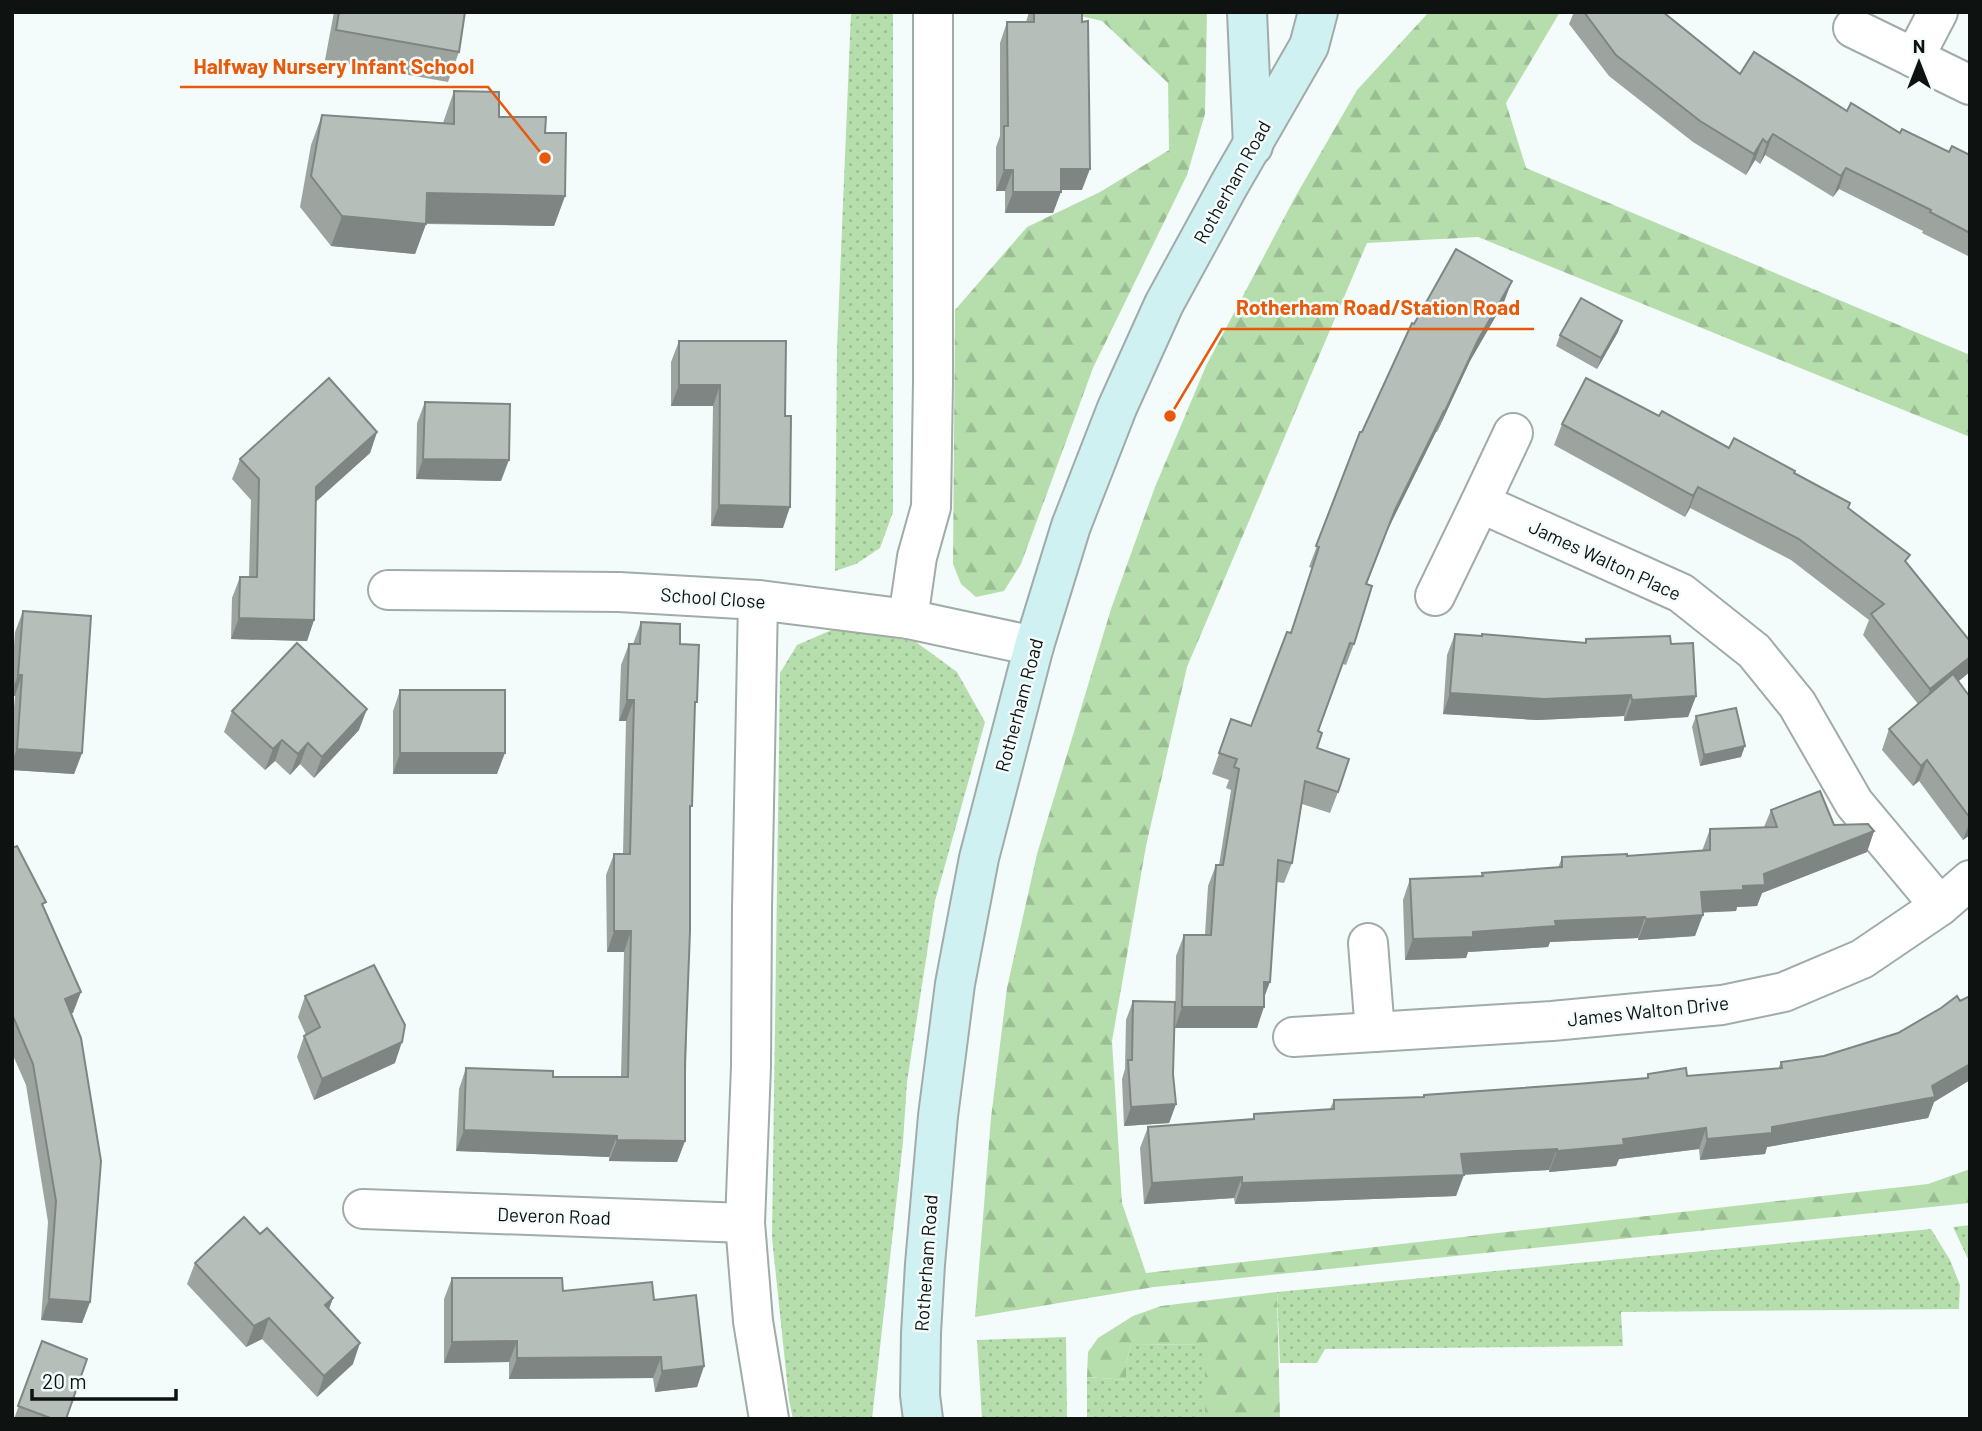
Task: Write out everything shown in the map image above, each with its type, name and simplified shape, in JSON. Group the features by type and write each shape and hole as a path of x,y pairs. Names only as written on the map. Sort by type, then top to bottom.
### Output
{"main road":[{"path":"1247,12 1252,146"},
{"name":"Rotherham Road","path":"923,1419 920,1395 925,1264 938,1116 954,984 979,858 1034,646 1071,526 1117,408 1164,304 1252,146 1313,29 1344,12"}],"street":[{"path":"908,619 917,557 930,507 933,382 933,12"},
{"path":"1914,58 1938,12"},
{"path":"1853,28 1970,85"},
{"path":"1435,596 1513,433"},
{"name":"James Walton Place","path":"1479,503 1681,593 1754,651 1797,704 1854,803 1940,906"},
{"name":"School Close","path":"388,590 619,593 758,600 908,619 1034,646"},
{"path":"758,600 751,1066 745,1223 753,1321 769,1419"},
{"name":"James Walton Drive","path":"1293,1037 1552,1021 1722,1004 1784,992 1862,959 1940,906 1970,880"},
{"path":"1368,943 1375,1032"},
{"name":"Deveron Road","path":"363,1209 745,1223"}],"green space":[{"path":"851,12 893,12 893,512 880,548 856,564 835,571 837,348"},
{"path":"1063,12 1207,12 1205,114 1187,175 1093,368 1021,564 1004,591 976,597 961,584 953,564 955,310 1027,227 1100,192 1169,150 1168,83 1102,21"},
{"path":"1429,12 1560,12 1506,103 1526,168 1970,355 1970,437 1478,237 1367,243 1187,667 1146,846 1112,1041 1122,1203 1146,1273 1928,1184 1970,1169 1970,1203 1154,1287 975,1317 991,1118 1007,988 1037,854 1111,609 1155,487 1206,366 1294,199 1357,90"},
{"path":"834,629 916,642 957,672 985,722 935,901 907,1082 903,1142 872,1419 793,1419 772,1238 780,673 797,645"},
{"path":"1970,1225 1970,1263 1953,1227"},
{"path":"1931,1229 1950,1260 1960,1285 1959,1309 1621,1312 1623,1346 1325,1349 1317,1363 1280,1363 1277,1292"},
{"path":"1277,1292 1280,1419 1205,1419 1205,1345 1131,1344 1126,1364 1126,1380 1087,1377 1088,1352 1098,1338 1133,1316 1161,1306"},
{"path":"1066,1337 1067,1419 982,1419 977,1340"},
{"path":"1131,1344 1206,1345 1205,1419 1087,1419 1087,1377 1126,1380 1126,1364"}],"building":[{"path":"339,12 465,12 459,52 336,30"},
{"path":"1034,12 1082,12 1082,22 1088,21 1090,169 1061,169 1061,192 1013,192 1013,170 1004,170 1004,126 1008,126 1007,22 1034,22"},
{"path":"1584,12 1663,12 1740,74 1754,52 1847,111 1851,103 1900,133 1902,129 1949,152 1952,146 1970,155 1970,233 1930,212 1931,210 1846,168 1841,176 1773,134 1767,143 1763,139 1754,154 1700,121 1616,55"},
{"path":"454,91 499,92 499,117 546,117 545,133 566,133 565,196 427,193 426,224 342,216 311,176 322,115 454,124"},
{"path":"1456,249 1512,281 1478,340 1395,510 1366,584 1372,586 1354,644 1350,643 1318,731 1322,733 1317,748 1349,759 1338,792 1305,781 1292,863 1278,860 1270,982 1264,982 1264,1007 1182,1007 1184,935 1211,935 1216,865 1223,865 1239,769 1234,767 1237,759 1219,753 1231,719 1251,726 1287,632 1291,633 1319,547 1316,546 1360,432 1412,323 1414,324"},
{"path":"1581,298 1622,321 1601,358 1560,335"},
{"path":"679,341 786,341 785,416 791,416 790,507 719,505 720,385 679,385"},
{"path":"329,378 377,432 316,487 314,620 239,618 240,577 257,577 259,479 240,459"},
{"path":"1586,378 1659,416 1662,411 1729,448 1734,438 1850,503 1848,508 1910,555 1905,561 1970,641 1970,657 1930,689 1871,614 1884,604 1799,539 1698,487 1693,496 1562,424"},
{"path":"425,402 510,404 509,460 423,459"},
{"path":"23,611 91,616 82,753 17,749 22,675 18,675"},
{"path":"641,622 680,624 680,644 699,645 690,806 685,1141 617,1140 617,1136 464,1130 466,1068 553,1071 553,1077 628,1077 631,931 614,931 614,854 630,854 634,700 627,700 629,644 640,644"},
{"path":"1455,634 1586,643 1586,639 1670,636 1671,644 1693,643 1696,696 1632,700 1631,695 1544,699 1450,693"},
{"path":"297,643 367,709 322,757 308,743 298,754 282,740 273,749 232,711"},
{"path":"1953,674 1970,697 1970,818 1927,760 1921,766 1889,729"},
{"path":"400,690 505,690 505,753 400,753"},
{"path":"1736,708 1745,746 1704,755 1696,716"},
{"path":"1820,791 1834,825 1868,824 1874,831 1764,874 1765,885 1743,886 1743,890 1701,892 1703,915 1555,921 1556,926 1473,932 1473,937 1413,939 1410,879 1483,876 1482,873 1562,867 1562,857 1710,850 1710,829 1777,827 1771,810"},
{"path":"17,846 46,902 42,904 81,992 65,999 81,1038 101,1161 90,1302 49,1299 56,1201 33,1064 12,1014 12,848"},
{"path":"374,965 405,1025 402,1042 322,1079 304,1036 320,1027 305,996"},
{"path":"1957,996 1960,1001 1970,996 1970,1064 1932,1086 1935,1097 1772,1127 1772,1133 1707,1139 1706,1128 1623,1139 1624,1145 1557,1151 1461,1154 1464,1175 1242,1183 1242,1177 1152,1183 1148,1127 1254,1119 1254,1114 1334,1109 1334,1100 1424,1097 1648,1078 1648,1074 1686,1068 1687,1076 1782,1068 1781,1062 1824,1056 1898,1033"},
{"path":"1133,1001 1175,1002 1173,1074 1176,1104 1131,1107 1128,1060 1132,1060"},
{"path":"244,1217 260,1234 267,1228 333,1298 325,1305 360,1343 324,1376 269,1318 254,1326 195,1263"},
{"path":"452,1278 562,1278 563,1291 652,1282 654,1300 696,1295 704,1366 662,1371 661,1357 517,1358 517,1341 452,1342"},
{"path":"42,1341 87,1359 66,1419 53,1419 18,1406"}],"place":[{"name":"Halfway Nursery Infant School","path":"545,158"},
{"name":"Rotherham Road/Station Road","path":"1170,416"}]}
